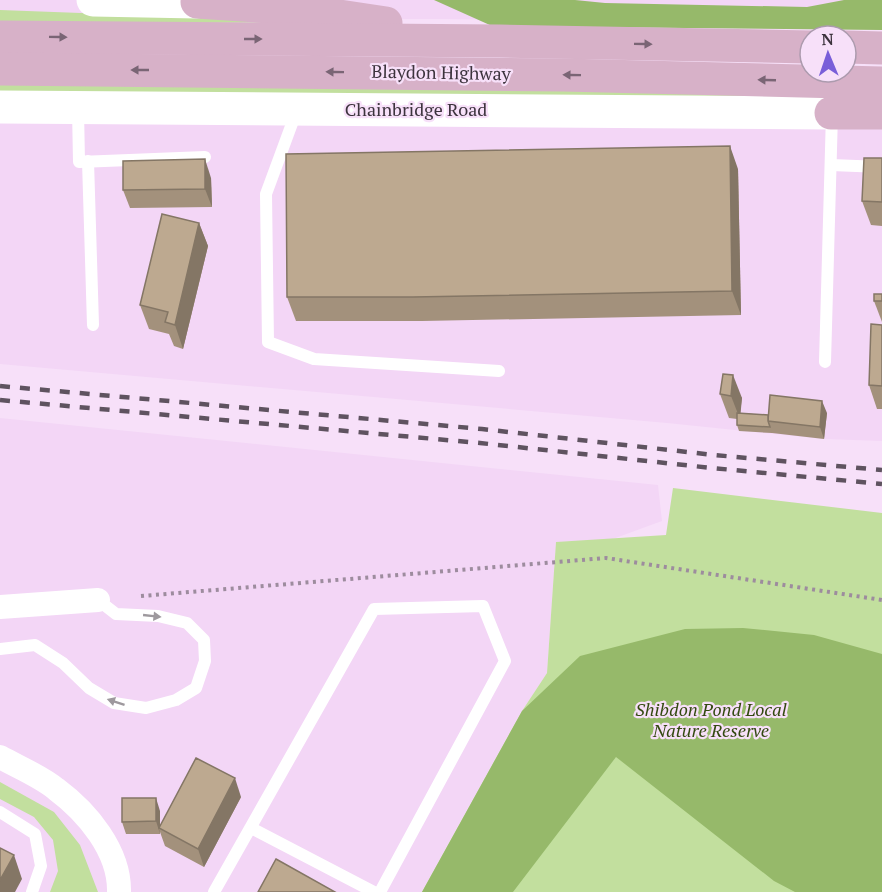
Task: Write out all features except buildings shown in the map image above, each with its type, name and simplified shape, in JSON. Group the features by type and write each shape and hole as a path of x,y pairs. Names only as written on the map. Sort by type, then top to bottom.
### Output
{"main road":[{"path":"93,0 197,1 285,8 500,41"},
{"name":"Blaydon Highway","path":"0,37 500,41 798,47"},
{"path":"858,47 882,48"},
{"name":"Blaydon Highway","path":"0,69 564,75 882,83"},
{"name":"Chainbridge Road","path":"0,107 831,113"},
{"path":"831,113 882,113"}],"street":[{"path":"0,608 98,600"},
{"path":"0,757 55,788 86,814 110,851 119,892"}],"lane":[{"path":"78,108 79,162 205,157"},
{"path":"297,109 266,194 268,342 314,359 499,370"},
{"path":"825,362 831,113"},
{"path":"88,161 93,325"},
{"path":"831,165 882,167"},
{"path":"0,649 35,645 63,663 89,688 114,703 146,708 176,700 196,688 205,662 204,640 187,623 158,615 116,614 98,600"},
{"path":"214,892 374,609 483,606 505,661 380,892"},
{"path":"0,812 35,834 41,866 32,892"},
{"path":"250,828 374,892"}],"path":[{"path":"98,600 606,558 882,600"}],"shaded area":[{"path":"0,0 882,0 882,26 447,19 0,19"},
{"path":"0,89 882,101 882,441 824,439 0,364"},
{"path":"0,418 658,485 662,521 610,540 556,542 547,673 522,711 422,892 0,892"}],"green space":[{"path":"434,0 575,0 605,3 807,7 844,0 882,0 882,30 858,30 858,24 798,24 798,29 492,26"},
{"path":"0,10 320,22 0,25"},
{"path":"0,84 404,86 882,98 0,94"},
{"name":"Shibdon Pond Local Nature Reserve","path":"673,488 882,513 882,892 422,892 522,711 547,673 556,542 666,535"},
{"path":"743,628 814,635 882,654 882,892 795,892 774,881 616,757 513,892 422,892 522,711 580,656 685,629"},
{"path":"0,782 54,812 80,845 98,892 50,892 58,871 53,840 34,817 0,799"}],"railway":[{"path":"0,386 482,429 714,455 882,470"},
{"path":"0,400 480,443 882,484"}]}
